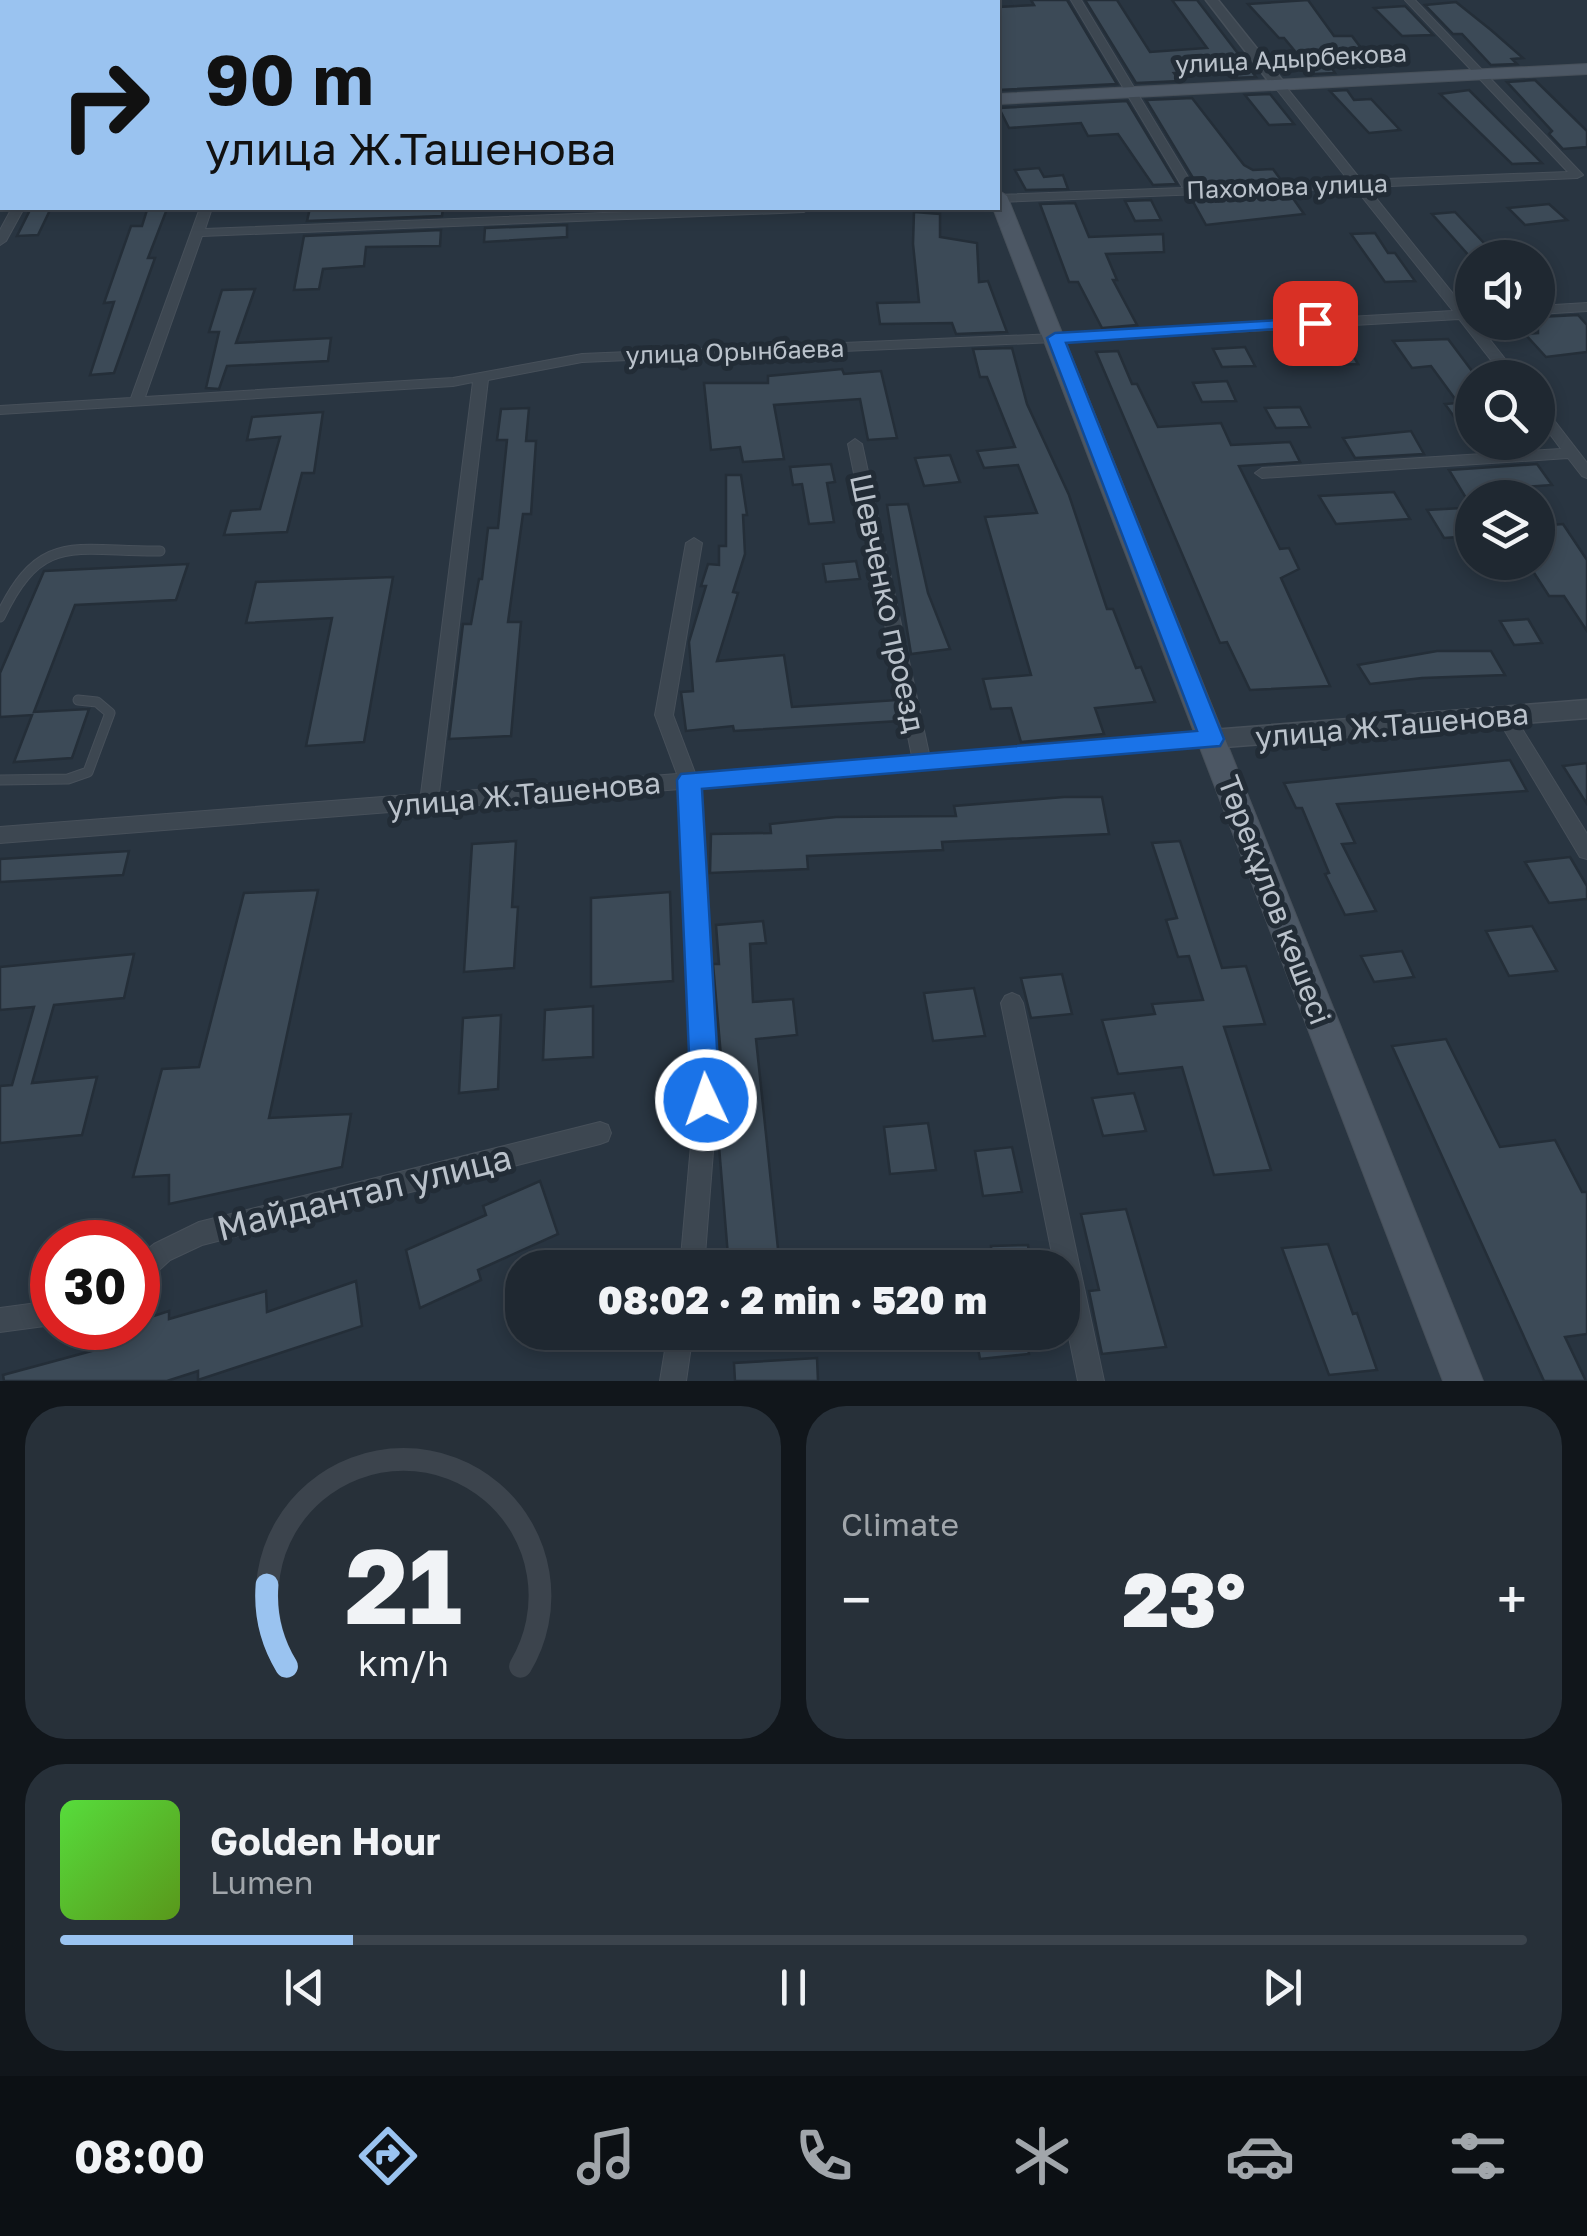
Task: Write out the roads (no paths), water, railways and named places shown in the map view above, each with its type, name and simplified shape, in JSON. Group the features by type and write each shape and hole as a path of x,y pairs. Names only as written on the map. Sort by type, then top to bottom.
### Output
{"main road":[{"name":"улица Адырбекова","path":"1000,99 1587,68"},
{"name":"Төреқұлов көшесі","path":"1000,203 1463,1381"}],"street":[{"path":"1076,0 1190,190"},
{"path":"1212,0 1455,299"},
{"path":"1410,0 1481,74"},
{"name":"Пахомова улица","path":"1000,198 1577,175 1481,74"},
{"path":"0,241 17,210"},
{"path":"137,400 205,210"},
{"path":"196,234 757,210"},
{"path":"1555,309 1587,307"},
{"name":"улица Орынбаева","path":"0,410 452,382 582,358 1055,338 1455,315"},
{"path":"429,801 481,376"},
{"path":"1555,431 1587,473"},
{"name":"Шевченко проезд","path":"856,444 922,762"},
{"path":"1262,473 1572,453"},
{"path":"694,543 664,715 689,780 706,1100 694,1250"},
{"name":"улица Ж.Ташенова","path":"0,834 1587,709"},
{"path":"1505,716 1587,851"},
{"path":"1012,1003 1091,1381"},
{"name":"Майдантал улица","path":"160,1254 200,1234 600,1132"},
{"path":"0,1320 30,1316"},
{"path":"673,1381 678,1350"}],"lane":[{"path":"0,618 21,573 45,556 55,552 160,550"},
{"path":"0,780 68,779 88,772 110,713 97,702 78,700"}]}
